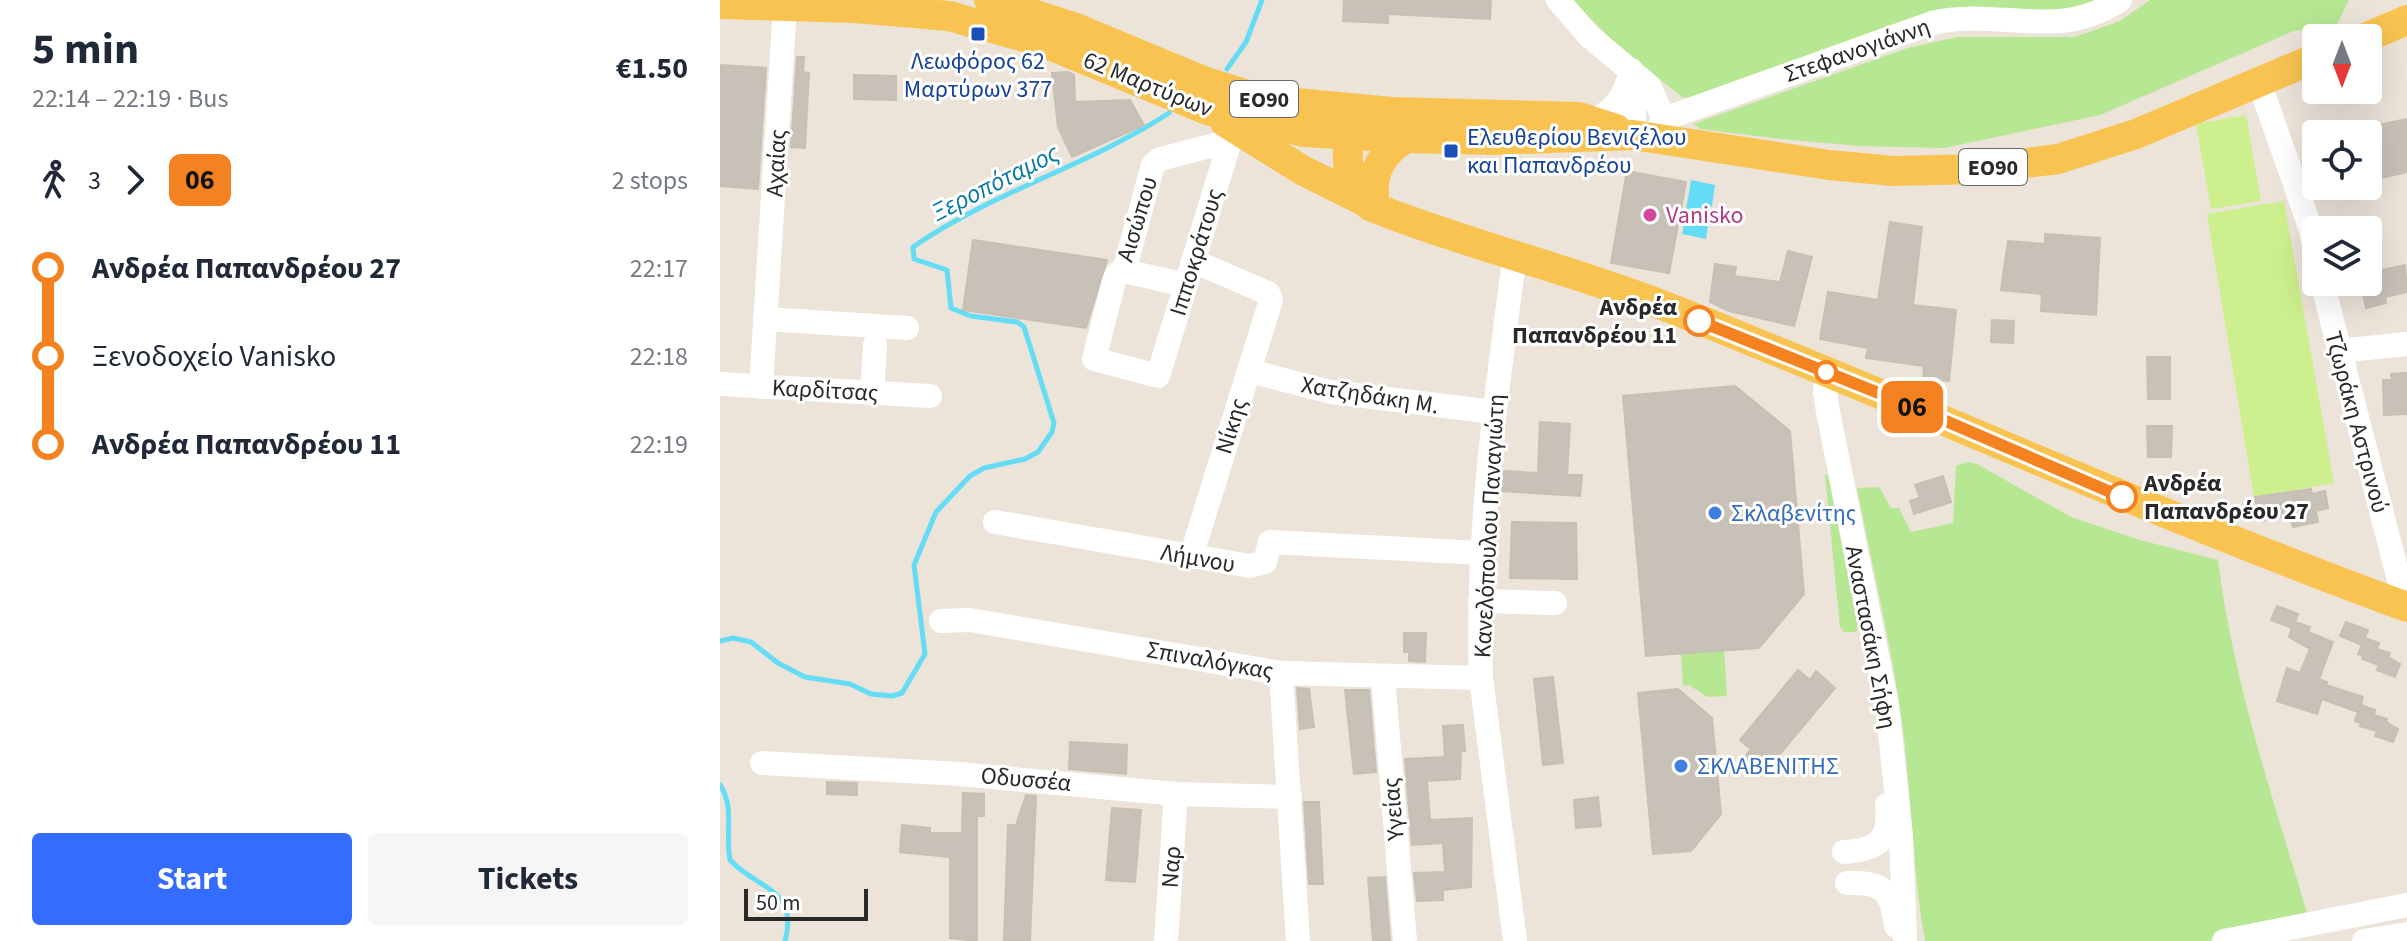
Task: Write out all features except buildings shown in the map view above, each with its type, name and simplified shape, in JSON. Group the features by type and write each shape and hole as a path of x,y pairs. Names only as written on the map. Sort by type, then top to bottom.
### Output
{"main road":[{"name":"62 Μαρτύρων","path":"989,0 1090,33 1245,95 1406,138 1571,139 1650,130"},
{"name":"62 Μαρτύρων","path":"720,4 951,8 1054,46 1207,110 1285,129 1359,123 1562,116 1650,130"},
{"path":"2382,31 2407,20"},
{"name":"ΕΟ90","path":"1650,130 1854,168 1922,171 1978,169 2058,159 2108,144 2302,64"},
{"path":"1207,110 1232,134 1302,170 1375,202 1664,306 2260,553 2407,607"},
{"path":"1359,123 1348,171 1375,202"},
{"path":"1375,202 1375,174 1379,163 1406,138"}],"street":[{"path":"1558,0 1589,36 1649,86 1650,130"},
{"name":"Στεφανογιάννη","path":"1650,130 1932,23 1963,17 2065,23 2092,16 2120,0"},
{"name":"Αχαίας","path":"761,387 785,6"},
{"path":"1592,120 1610,111 1616,104 1628,85 1631,70"},
{"path":"1631,70 1635,93 1650,130"},
{"path":"2259,82 2306,216"},
{"name":"Ιπποκράτους","path":"1158,376 1232,134"},
{"name":"Αισώπου","path":"1158,376 1094,359 1115,277 1124,271 1156,162 1232,134"},
{"name":"Κανελόπουλου Παναγιώτη","path":"1515,254 1494,412 1480,601 1481,678 1515,941"},
{"name":"Νίκης","path":"1191,557 1271,297 1193,261"},
{"path":"1124,271 1186,285"},
{"name":"Τζωράκη Αστρινού","path":"2325,296 2407,607"},
{"path":"765,319 907,328"},
{"path":"2338,351 2407,344"},
{"path":"872,393 875,345"},
{"name":"Χατζηδάκη Μ.","path":"1249,371 1331,392 1494,412"},
{"name":"Αναστασάκη Σήφη","path":"1827,372 1825,392 1830,426 1887,705 1909,940"},
{"name":"Καρδίτσας","path":"720,384 930,396"},
{"name":"Λήμνου","path":"995,522 1191,557 1261,565 1267,558 1270,542 1482,553"},
{"path":"1480,601 1555,603"},
{"name":"Σπιναλόγκας","path":"941,621 970,620 1281,673 1481,678"},
{"path":"1281,673 1298,941"},
{"name":"Υγείας","path":"1383,677 1405,941"},
{"path":"1844,852 1870,848 1889,828 1873,689"},
{"name":"Οδυσσέα","path":"762,763 960,774 1176,794 1290,797"},
{"name":"Ναρ","path":"1166,941 1176,794"},
{"path":"1847,883 1869,883 1883,890 1909,940"},
{"path":"2224,941 2407,905"},
{"path":"2296,941 2407,922"},
{"path":"2364,941 2407,934"}],"green space":[{"path":"1572,0 2108,0 2077,12 2006,10 1688,98 1682,97 1616,44"},
{"path":"2150,0 2349,0 2337,24 2302,24 2302,31 2296,30 2100,115 1944,148 1860,146 1781,139 1701,129 1693,124 1908,48 1958,37 2075,37 2120,21"},
{"path":"2246,115 2261,201 2211,209 2196,124"},
{"path":"2284,201 2334,483 2254,497 2207,214"},
{"path":"1967,462 1977,464 2071,517 2140,540 2218,560 2244,696 2309,919 2208,941 1925,941 1902,722 1857,488 1879,487 1891,508 1899,508 1911,532 1953,523 1956,466"},
{"path":"1825,475 1828,475 1858,629 1856,632 1844,632 1840,627"},
{"path":"1724,650 1727,696 1707,697 1689,685 1683,686 1681,654"}],"water":[{"path":"1691,180 1715,185 1712,206 1705,209 1703,221 1708,226 1706,239 1682,234"}],"waterway":[{"name":"Ξεροπόταμος","path":"1227,69 1246,42 1262,0"},
{"name":"Ξεροπόταμος","path":"720,641 733,638 751,642 778,663 805,677 850,684 871,694 892,696 902,693 925,654 914,565 936,512 970,476 984,468 1025,459 1038,452 1052,432 1054,423 1024,327 1017,322 971,316 951,308 947,270 914,259 913,247 975,210 1106,149 1169,113"},
{"name":"Ξεροπόταμος","path":"720,785 727,802 730,860 781,900 788,924 785,941"}],"bus line":[{"name":"06","path":"1699,321 1911,406 2122,497"}],"place":[{"name":"Λεωφόρος 62 Μαρτύρων 377","path":"978,34"},
{"name":"Ελευθερίου Βενιζέλου και Παπανδρέου","path":"1451,151"},
{"name":"Vanisko","path":"1650,215"},
{"name":"Ανδρέα Παπανδρέου 11","path":"1699,321"},
{"name":"Ανδρέα Παπανδρέου 27","path":"2122,497"},
{"name":"Σκλαβενίτης","path":"1715,513"},
{"name":"ΣΚΛΑΒΕΝΙΤΗΣ","path":"1681,766"}]}
